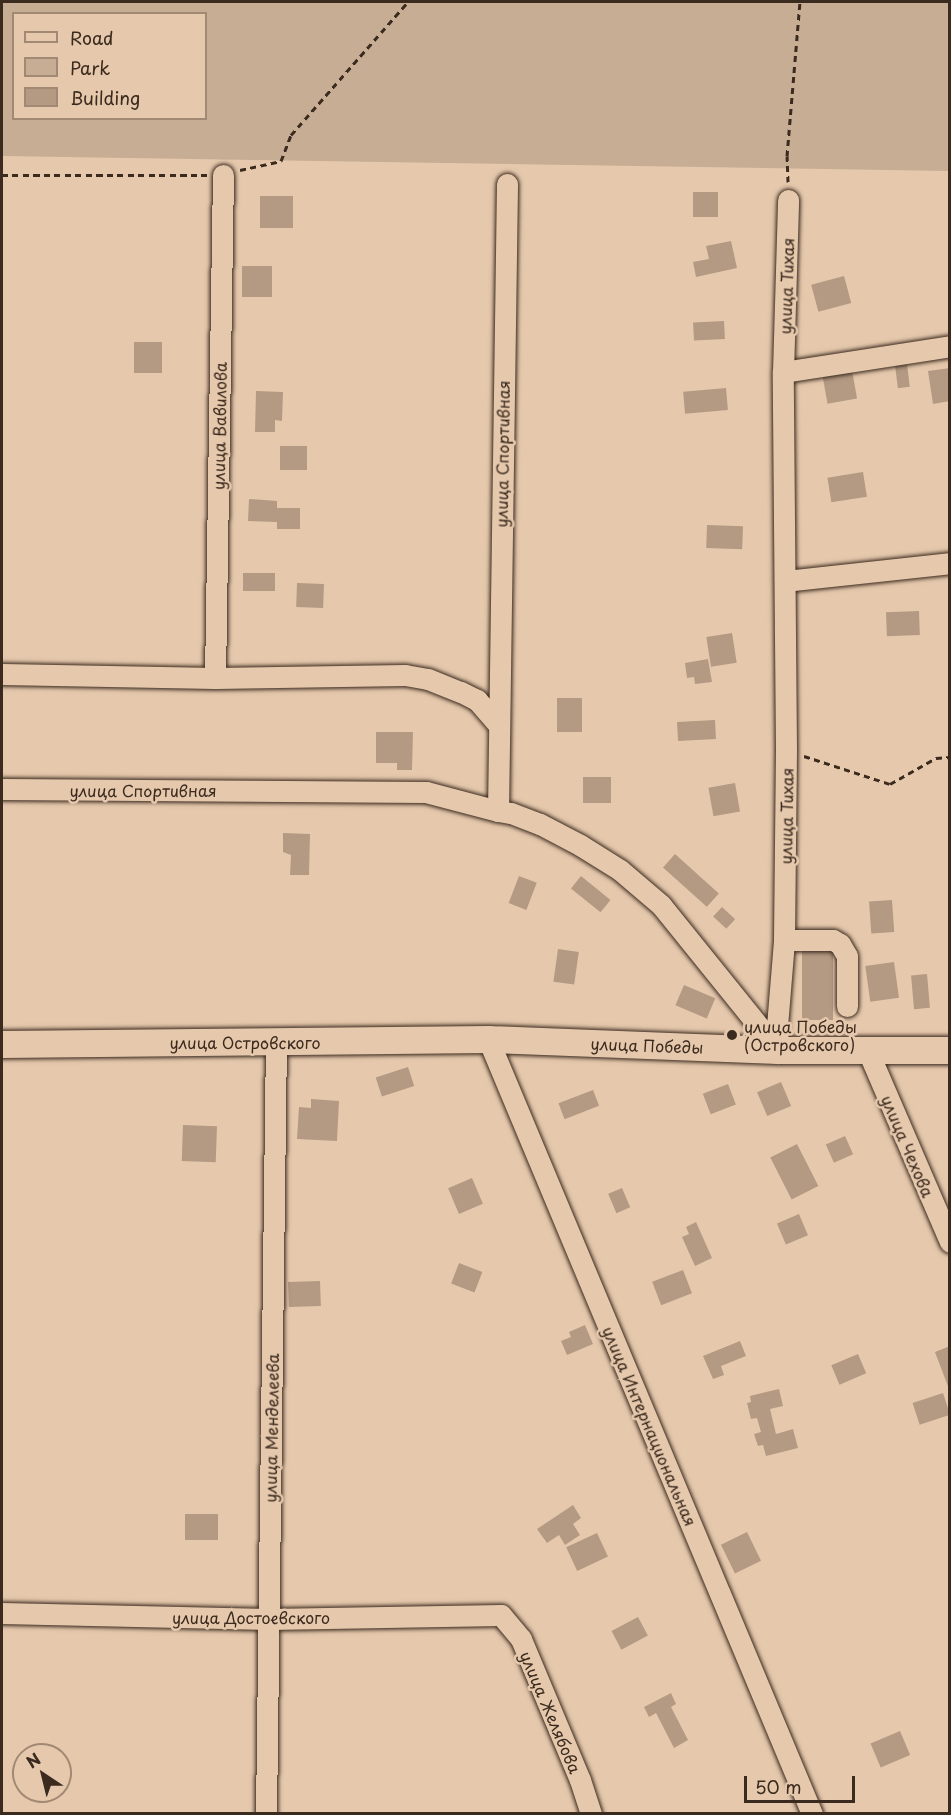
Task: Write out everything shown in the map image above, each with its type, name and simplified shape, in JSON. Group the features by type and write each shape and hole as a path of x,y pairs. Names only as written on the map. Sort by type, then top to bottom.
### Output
{"main road":[{"name":"улица Победы","path":"488,1039 778,1050 950,1050"},
{"name":"улица Островского","path":"2,1044 488,1039"}],"street":[{"name":"улица Вавилова","path":"215,678 223,175"},
{"name":"улица Спортивная","path":"498,811 507,184"},
{"name":"улица Тихая","path":"778,1050 777,1026 784,940 786,750 783,372 788,200"},
{"path":"783,372 950,346"},
{"path":"785,581 950,563"},
{"path":"2,674 215,678 405,675 428,679 477,700 498,723"},
{"name":"улица Спортивная","path":"2,789 426,792 511,813 540,824 580,844 620,870 661,905 778,1050"},
{"path":"784,940 833,940 840,944 847,956 847,1006"},
{"name":"улица Интернациональная","path":"488,1039 812,1814"},
{"name":"улица Менделеева","path":"266,1814 276,1042"},
{"name":"улица Чехова","path":"867,1049 950,1242"},
{"name":"улица Достоевского","path":"2,1613 269,1619 501,1616"},
{"name":"улица Желябова","path":"501,1616 521,1639 580,1780 591,1814"}],"path":[{"path":"2,175 223,175 281,161 291,135 408,2"},
{"path":"788,200 787,156 800,2"},
{"path":"786,750 890,784 936,758 950,757"}],"green space":[{"path":"2,2 949,2 949,171 2,156"}],"building":[{"path":"693,192 718,192 718,217 693,217"},
{"path":"260,196 293,196 293,228 260,228"},
{"path":"731,241 737,268 696,277 693,262 709,259 706,246"},
{"path":"242,266 272,266 272,297 242,297"},
{"path":"844,276 851,303 818,312 811,285"},
{"path":"724,321 725,339 694,341 693,323"},
{"path":"134,342 162,342 162,373 134,373"},
{"path":"907,364 910,387 898,388 895,365"},
{"path":"950,368 950,401 933,404 928,371"},
{"path":"852,370 857,399 827,404 822,375"},
{"path":"726,388 728,410 685,414 683,392"},
{"path":"256,391 283,392 282,421 275,420 275,432 255,432"},
{"path":"280,446 307,446 307,470 280,470"},
{"path":"863,472 867,497 831,502 827,478"},
{"path":"249,499 277,501 277,508 300,508 300,529 277,529 277,522 248,521"},
{"path":"707,525 743,526 742,549 706,548"},
{"path":"243,573 275,573 275,591 243,591"},
{"path":"297,583 324,584 323,608 296,607"},
{"path":"919,611 920,635 887,636 886,612"},
{"path":"732,633 737,663 711,667 706,637"},
{"path":"708,659 712,682 695,684 694,677 687,678 685,663"},
{"path":"557,698 582,698 582,732 557,732"},
{"path":"715,720 716,739 678,741 677,722"},
{"path":"376,732 413,732 412,770 397,770 397,763 376,763"},
{"path":"583,777 611,777 611,803 583,803"},
{"path":"735,783 740,812 713,816 708,788"},
{"path":"283,833 310,834 309,875 290,875 291,855 283,852"},
{"path":"675,854 719,893 707,907 663,867"},
{"path":"519,876 537,883 526,910 509,903"},
{"path":"581,876 611,900 600,912 571,888"},
{"path":"892,900 894,932 871,934 869,902"},
{"path":"722,907 735,919 726,929 713,917"},
{"path":"802,946 833,946 833,1020 802,1020"},
{"path":"558,949 579,952 574,985 553,982"},
{"path":"894,962 899,998 870,1002 865,966"},
{"path":"927,974 930,1008 914,1009 911,975"},
{"path":"684,985 715,998 707,1019 675,1005"},
{"path":"408,1067 414,1086 382,1097 376,1078"},
{"path":"781,1082 791,1106 767,1116 757,1092"},
{"path":"728,1084 736,1105 711,1114 703,1094"},
{"path":"593,1090 599,1106 565,1119 558,1103"},
{"path":"311,1099 339,1101 337,1141 297,1139 299,1107 311,1108"},
{"path":"183,1125 217,1126 216,1162 182,1161"},
{"path":"845,1136 853,1154 834,1163 826,1145"},
{"path":"797,1144 818,1186 792,1199 770,1158"},
{"path":"472,1178 483,1204 459,1214 448,1188"},
{"path":"622,1188 630,1207 616,1213 608,1194"},
{"path":"799,1214 808,1235 786,1245 777,1223"},
{"path":"696,1222 712,1258 695,1266 682,1237 689,1234 686,1227"},
{"path":"459,1263 482,1272 474,1292 451,1284"},
{"path":"683,1270 692,1293 661,1305 652,1282"},
{"path":"320,1281 321,1306 289,1307 288,1282"},
{"path":"585,1325 593,1344 567,1355 561,1341 571,1337 569,1332"},
{"path":"740,1341 746,1356 721,1366 724,1375 713,1379 703,1356"},
{"path":"950,1346 950,1389 949,1389 935,1352"},
{"path":"858,1354 866,1373 840,1385 831,1365"},
{"path":"779,1389 783,1406 770,1409 776,1434 793,1429 798,1448 766,1456 763,1445 758,1446 754,1434 761,1432 757,1418 751,1419 747,1403 751,1402 750,1396"},
{"path":"943,1393 950,1415 920,1425 913,1403"},
{"path":"573,1505 581,1518 573,1524 580,1535 565,1545 559,1535 547,1543 537,1529"},
{"path":"185,1514 218,1514 218,1540 185,1540"},
{"path":"747,1532 761,1561 735,1573 721,1545"},
{"path":"597,1533 608,1557 577,1571 566,1547"},
{"path":"638,1617 648,1636 621,1650 612,1631"},
{"path":"671,1693 676,1704 671,1707 688,1740 674,1748 656,1713 649,1717 644,1707"},
{"path":"900,1731 910,1755 881,1767 871,1744"}],"place":[{"name":"улица Победы (Островского)","path":"732,1035"}]}
